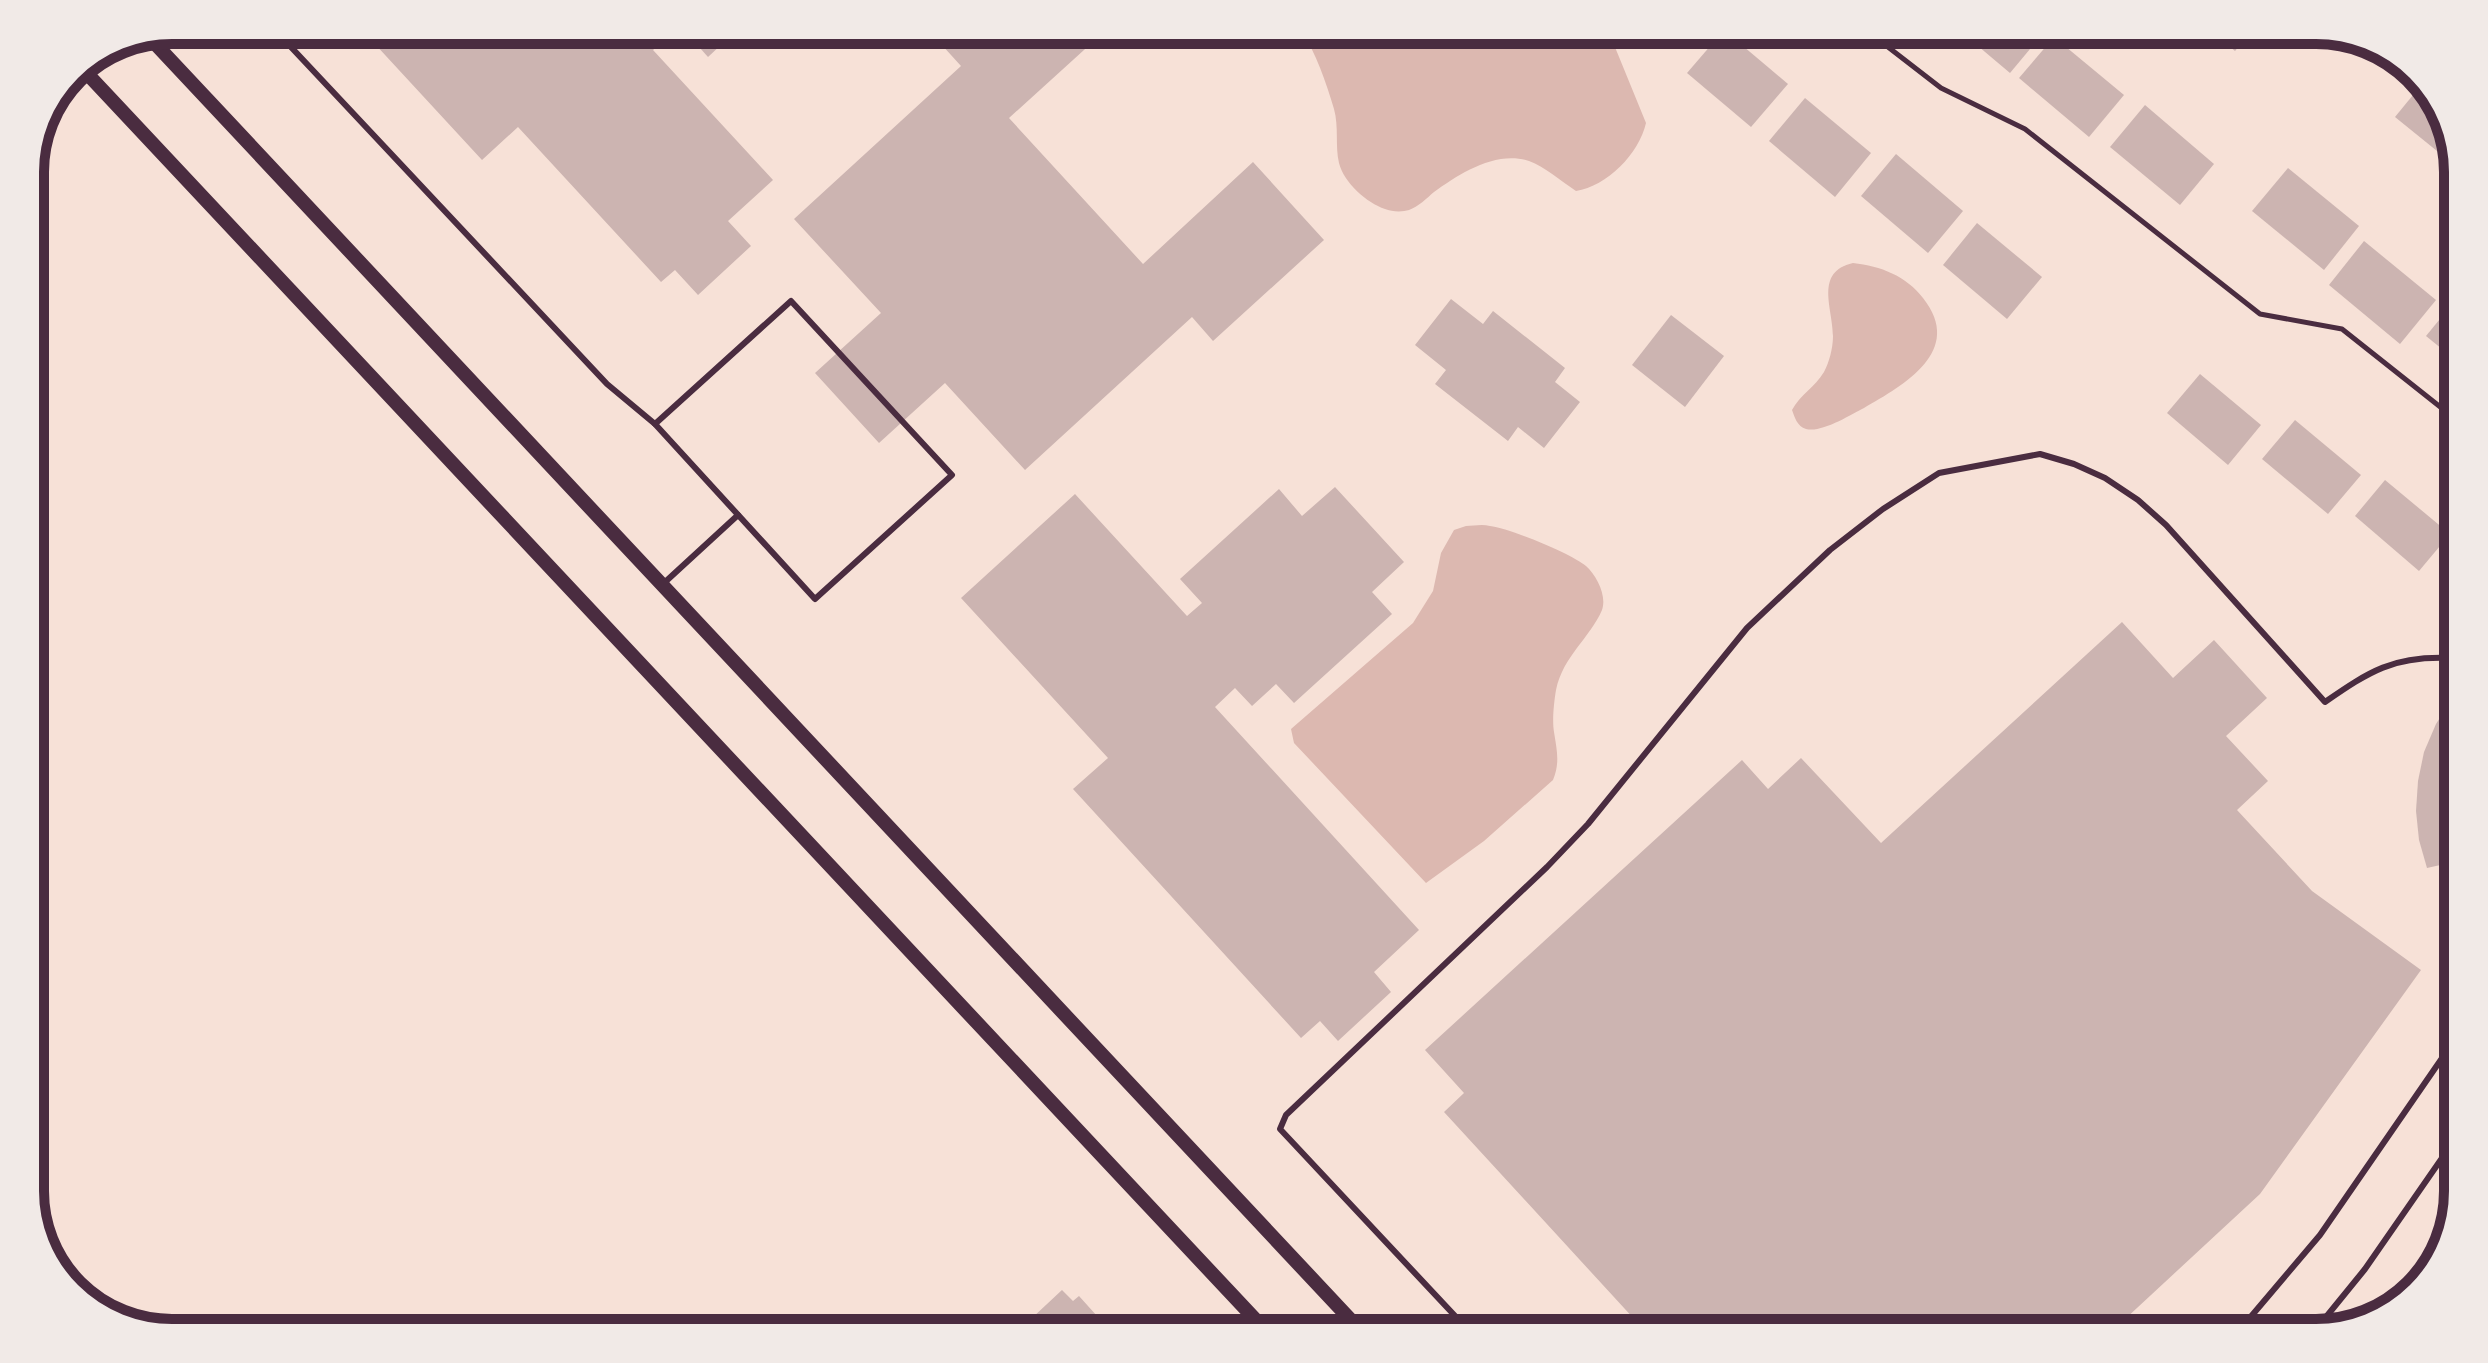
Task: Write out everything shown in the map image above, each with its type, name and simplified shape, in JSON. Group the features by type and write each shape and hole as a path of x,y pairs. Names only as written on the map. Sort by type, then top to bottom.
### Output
{"street":[{"path":"157,45 1350,1319"},
{"path":"88,75 1255,1319"}],"lane":[{"path":"288,44 607,384 655,424 815,599 952,475 791,301 655,424"},
{"path":"1458,1319 1280,1129 1286,1115 1547,867 1588,824 1747,628 1830,550 1883,509 1939,473 2040,454 2105,478 2138,500 2166,525 2325,702 2384,665 2427,657 2444,658"},
{"path":"662,585 738,515"},
{"path":"2249,1319 2320,1235 2444,1055"},
{"path":"2325,1318 2365,1269 2444,1155"}],"path":[{"path":"1884,44 1941,88 2025,129 2260,314 2342,329 2444,410"}],"shaded area":[{"path":"1309,44 1614,44 1646,123 1629,157 1610,175 1588,188 1576,191 1529,161 1504,159 1466,171 1412,209 1388,210 1364,197 1351,185 1342,170 1334,109"},
{"path":"1853,263 1892,273 1916,290 1934,317 1937,334 1933,350 1911,377 1880,399 1828,426 1806,429 1798,424 1792,410 1826,368 1833,341 1828,292 1830,283 1833,274"},
{"path":"1487,525 1511,531 1579,561 1597,581 1603,604 1597,620 1559,678 1553,722 1557,762 1553,780 1484,841 1426,883 1294,743 1291,729 1413,623 1433,591 1441,553 1454,530"}],"building":[{"path":"375,44 660,44 653,50 773,180 728,221 751,246 698,295 675,270 661,282 518,127 482,160"},
{"path":"696,44 722,44 708,57"},
{"path":"941,44 1091,44 1009,118 1143,264 1253,162 1324,240 1213,341 1192,317 1025,470 945,383 879,443 815,373 881,313 794,219 961,66"},
{"path":"1712,44 1741,44 1788,84 1751,127 1687,73"},
{"path":"1976,44 2034,44 2010,73"},
{"path":"2048,44 2062,44 2124,95 2089,137 2019,78"},
{"path":"2227,44 2241,44 2235,51"},
{"path":"2416,91 2434,123 2443,156 2395,117"},
{"path":"1805,98 1871,153 1835,197 1769,141"},
{"path":"2145,105 2214,164 2180,205 2110,147"},
{"path":"1896,154 1963,211 1928,253 1861,196"},
{"path":"2288,168 2359,226 2324,270 2252,211"},
{"path":"1977,223 2042,277 2007,319 1943,265"},
{"path":"2364,241 2436,300 2400,344 2329,285"},
{"path":"1451,299 1483,324 1493,311 1565,368 1555,382 1580,402 1544,448 1518,427 1508,441 1435,384 1446,370 1415,345"},
{"path":"2444,314 2444,351 2426,336"},
{"path":"1671,315 1724,356 1685,407 1632,365"},
{"path":"2200,374 2261,425 2228,465 2167,413"},
{"path":"2295,420 2361,475 2328,514 2262,459"},
{"path":"2385,480 2444,529 2444,541 2419,571 2355,516"},
{"path":"1335,487 1404,562 1372,592 1392,614 1294,703 1276,684 1252,706 1235,688 1215,707 1419,930 1374,972 1391,992 1338,1041 1320,1021 1301,1038 1073,789 1108,758 961,598 1075,494 1187,616 1202,603 1180,579 1279,489 1302,516"},
{"path":"2122,622 2173,678 2214,640 2267,698 2226,736 2268,781 2237,810 2312,891 2421,970 2260,1194 2125,1319 1634,1319 1444,1112 1464,1093 1425,1050 1742,760 1768,789 1801,758 1881,843"},
{"path":"2444,712 2444,864 2427,868 2419,840 2416,811 2424,752"},
{"path":"1062,1290 1073,1301 1079,1296 1097,1316 1093,1319 1031,1319"}]}
